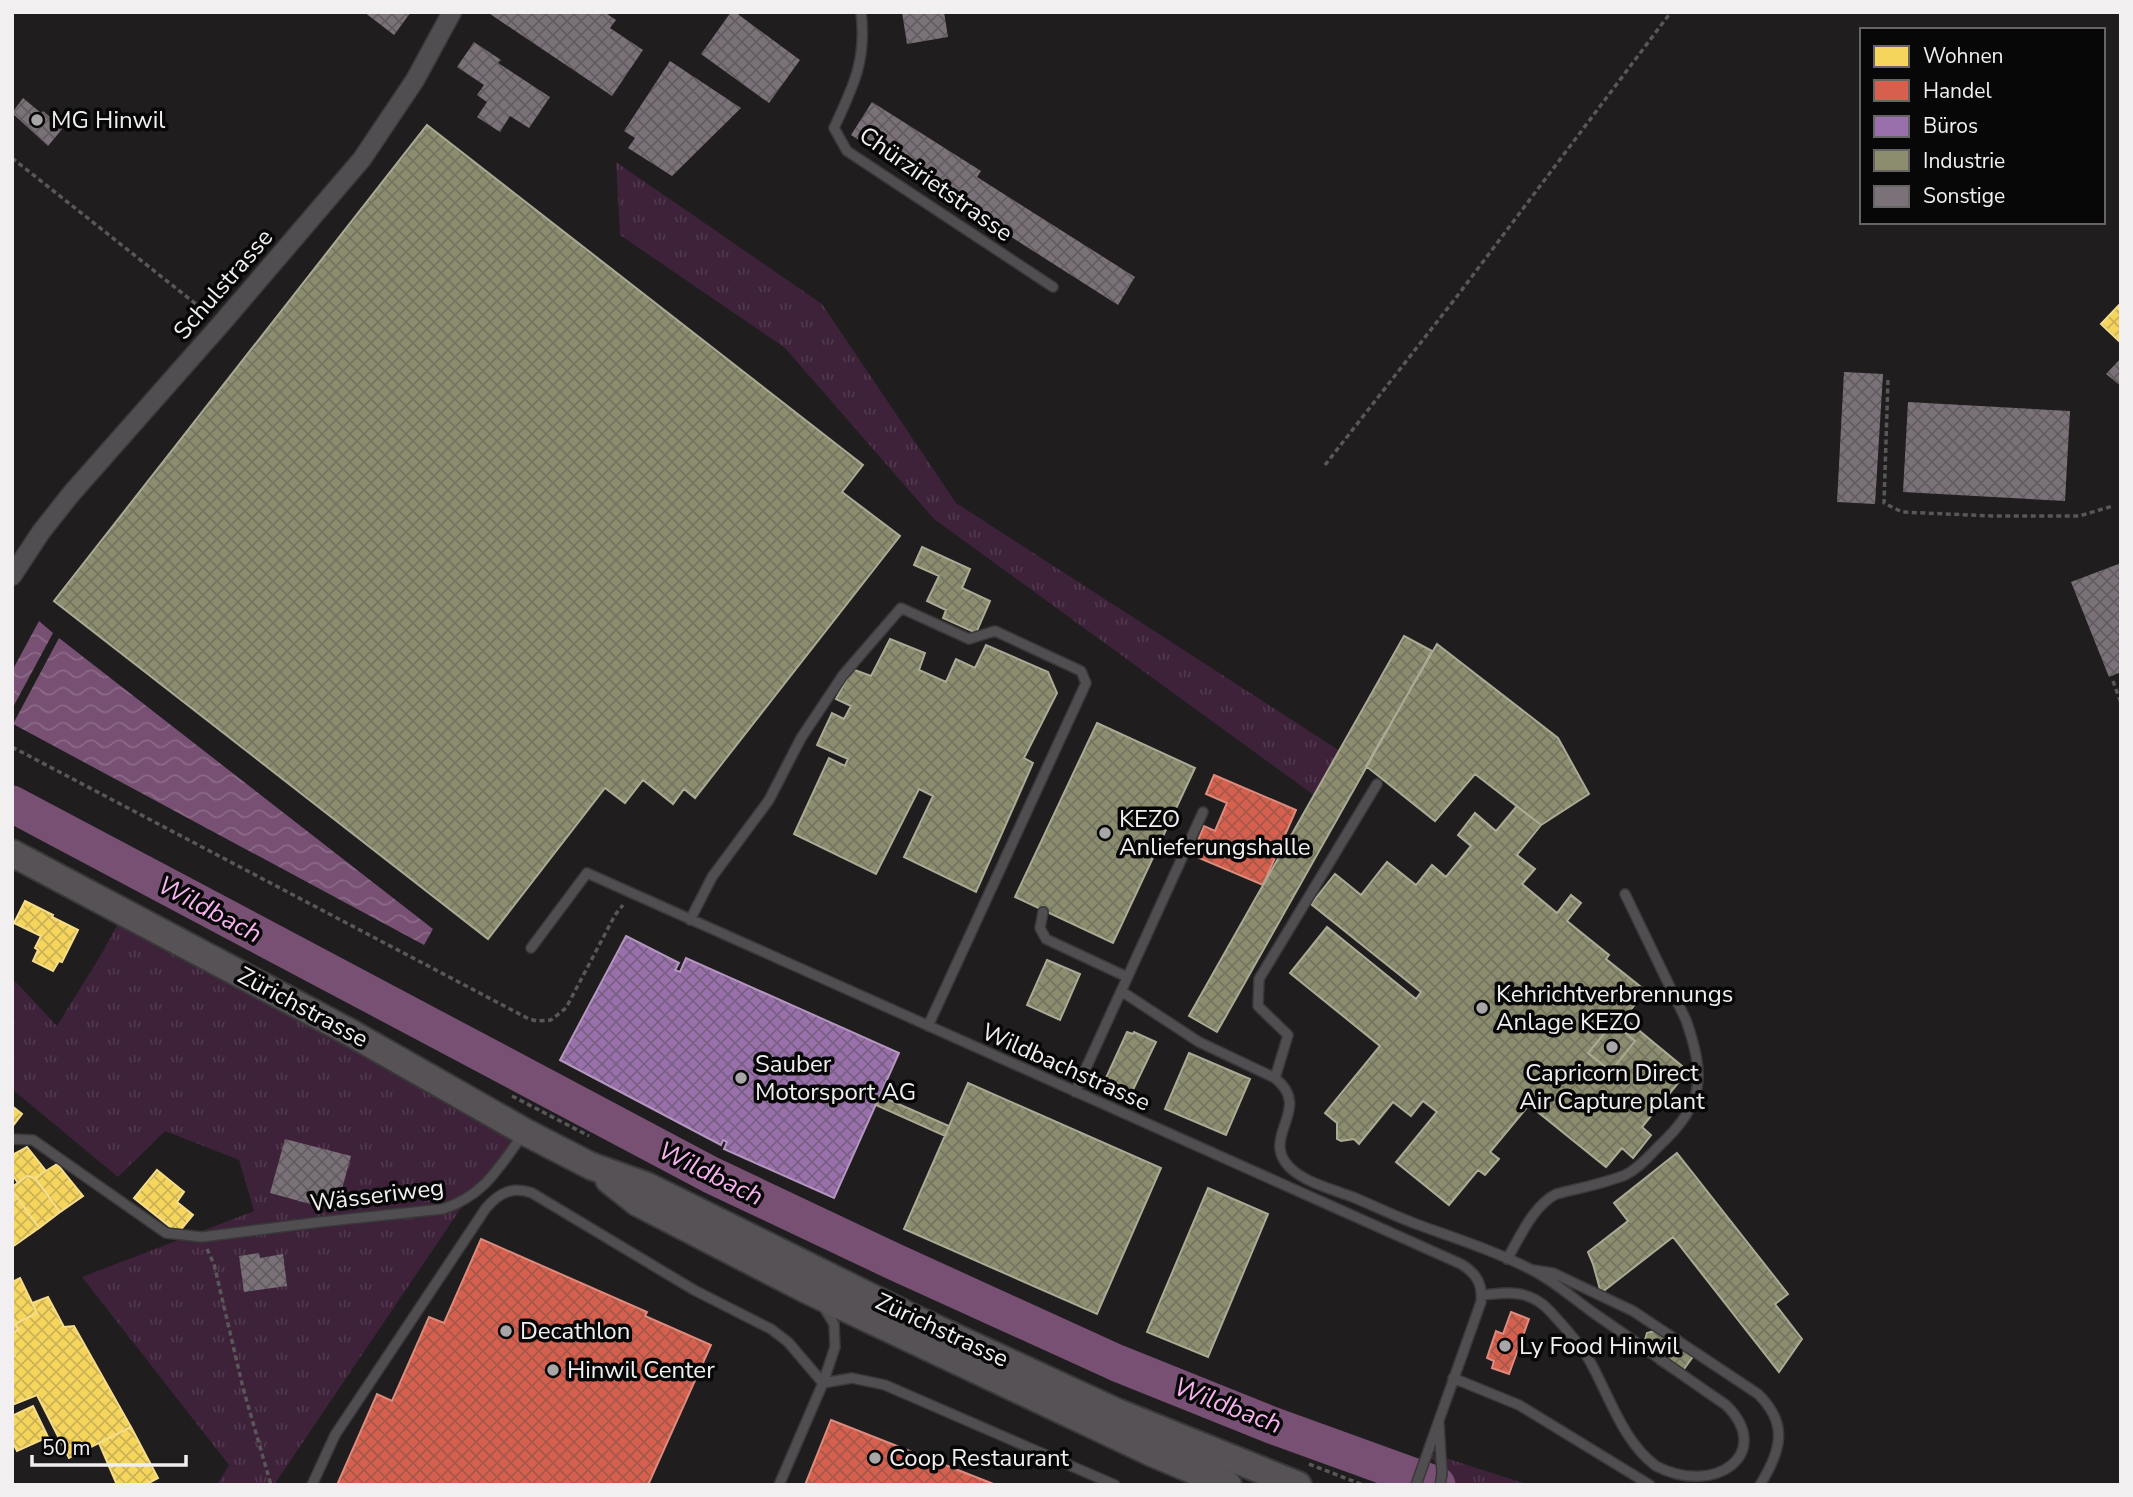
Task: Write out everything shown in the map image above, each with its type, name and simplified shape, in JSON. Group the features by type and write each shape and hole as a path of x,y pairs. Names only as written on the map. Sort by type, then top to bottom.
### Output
{"main road":[{"name":"Zürichstrasse","path":"12,853 351,1033 524,1132 591,1166 647,1186 907,1315 1117,1412 1298,1472"},
{"name":"Zürichstrasse","path":"591,1166 638,1203 807,1290 1140,1448 1228,1485"}],"street":[{"name":"Schulstrasse","path":"12,576 41,532 71,494 362,159 415,80 452,12"}],"lane":[{"name":"Chürzirietstrasse","path":"860,12 863,31 858,76 834,128 847,151 1053,287"},
{"path":"690,920 712,877 769,800 801,738 844,675 901,608 969,639 995,631 1081,671 1086,683 928,1026"},
{"path":"1275,1078 1288,1035 1258,1006 1259,979 1377,784"},
{"path":"1075,1092 1203,812"},
{"name":"Wildbachstrasse","path":"531,948 587,873 1461,1264 1478,1279 1482,1295"},
{"path":"1507,1259 1533,1215 1548,1199 1556,1194 1621,1176 1634,1169 1680,1125 1692,1104 1698,1075 1698,1060 1693,1041 1686,1020 1625,894"},
{"path":"1043,912 1040,928 1046,939 1127,977"},
{"path":"1121,991 1199,1042 1275,1078 1288,1091 1291,1100 1289,1113 1279,1146 1282,1156 1294,1171 1346,1195 1464,1240 1532,1270 1732,1411 1743,1434 1741,1452 1734,1468 1720,1479 1702,1483 1681,1480 1660,1469 1646,1458 1632,1441 1584,1353 1547,1308 1521,1293 1482,1295 1416,1485"},
{"name":"Wässeriweg","path":"12,1139 33,1140 166,1233 202,1237 453,1206 476,1193 490,1181 524,1132"},
{"path":"312,1485 335,1435 486,1208 499,1194 508,1191 524,1190 532,1193 694,1290 771,1329 788,1342 823,1383"},
{"path":"1532,1270 1550,1272 1633,1311 1758,1394 1773,1413 1779,1435 1774,1460 1760,1485"},
{"path":"779,1485 823,1383 835,1347 835,1330 826,1309 807,1290"},
{"path":"823,1383 852,1378 885,1385 1115,1485"},
{"path":"1453,1378 1519,1405 1650,1485"},
{"path":"1439,1418 1442,1474 1440,1485"}],"path":[{"path":"1325,465 1458,295 1671,12"},
{"path":"12,158 221,324"},
{"path":"1888,380 1884,503 1902,512 1992,516 2079,516 2113,506"},
{"path":"2113,681 2121,703"},
{"path":"12,747 529,1019 544,1021 562,1012 615,915 625,904 640,897"},
{"path":"506,1092 592,1138"},
{"path":"202,1237 214,1264 243,1388 271,1485"},
{"path":"1298,1472 1363,1485"}],"green space":[{"path":"616,162 822,304 956,503 1340,751 1315,796 934,519 785,348 620,235"},
{"path":"125,911 525,1132 495,1174 459,1211 276,1482 277,1485 217,1485 229,1465 82,1277 254,1211 239,1160 165,1131 118,1177 12,1089 12,978 57,1026"},
{"path":"1427,1452 1529,1485 1452,1485"}],"water":[{"path":"39,621 53,633 12,709 12,671"},
{"path":"59,638 433,929 424,945 13,724"}],"building: Wohnen":[{"path":"2121,303 2121,340 2119,341 2101,324"},
{"path":"25,901 78,930 62,962 59,961 53,971 33,961 41,936 14,923"},
{"path":"12,1106 22,1114 12,1127"},
{"path":"27,1147 46,1171 35,1178 27,1176 18,1183 12,1174 12,1155"},
{"path":"57,1164 83,1196 60,1212 35,1178"},
{"path":"157,1170 184,1192 177,1202 193,1215 178,1233 134,1198"},
{"path":"27,1176 35,1178 60,1212 39,1228 12,1190 12,1187"},
{"path":"12,1190 39,1228 12,1247"},
{"path":"20,1278 37,1313 15,1324 19,1330 12,1333 12,1282"},
{"path":"48,1297 64,1327 74,1326 131,1427 69,1458 37,1395 12,1405 12,1357 15,1356 12,1352 12,1333 19,1330 15,1324 37,1313 32,1303"},
{"path":"33,1406 48,1437 17,1451 12,1441 12,1416"},
{"path":"131,1427 158,1478 145,1485 117,1485 99,1443"}],"building: Handel":[{"path":"1214,775 1296,810 1263,885 1192,855 1204,826 1215,831 1227,803 1206,794"},
{"name":"Hinwil Center","path":"481,1239 647,1312 645,1316 711,1345 648,1485 337,1485 377,1394 392,1401 429,1317 444,1323"},
{"name":"Ly Food Hinwil","path":"1511,1312 1529,1319 1509,1374 1492,1368 1494,1361 1487,1358 1496,1331 1503,1334"},
{"path":"831,1420 996,1485 805,1485"}],"building: Büros":[{"name":"Sauber Motorsport AG","path":"626,936 679,963 675,970 680,972 686,958 899,1053 834,1198 724,1149 727,1142 723,1140 721,1145 560,1060"}],"building: Industrie":[{"path":"427,125 863,465 842,492 900,536 695,798 684,789 673,804 643,780 625,803 605,788 488,939 54,601"},
{"path":"922,547 970,569 962,588 990,601 976,633 943,618 946,610 927,601 939,576 914,565"},
{"path":"1404,636 1432,651 1217,1032 1189,1016"},
{"path":"890,639 925,653 919,670 946,682 956,659 975,668 986,645 1048,672 1057,693 1024,758 1033,763 976,892 904,857 933,796 919,789 876,874 794,834 829,758 845,766 848,759 817,745 832,713 844,719 851,706 836,699 852,669 871,676"},
{"path":"1437,644 1558,738 1589,794 1541,825 1475,774 1435,821 1366,766"},
{"name":"KEZO Anlieferungshalle","path":"1097,723 1195,768 1113,943 1015,897"},
{"name":"Kehrichtverbrennungs Anlage KEZO","path":"1517,806 1541,825 1517,855 1535,869 1522,884 1557,913 1571,895 1581,903 1567,921 1609,955 1606,959 1646,991 1624,1018 1688,1071 1642,1127 1651,1135 1633,1158 1622,1148 1606,1167 1529,1105 1490,1152 1499,1159 1485,1175 1478,1170 1449,1205 1396,1162 1437,1112 1423,1101 1411,1116 1393,1102 1359,1144 1354,1139 1337,1139 1337,1123 1325,1113 1380,1046 1290,973 1327,927 1416,999 1421,992 1311,904 1335,874 1361,895 1387,862 1416,885 1432,865 1446,877 1471,846 1458,835 1475,813 1496,831"},
{"path":"1047,960 1080,974 1060,1020 1027,1005"},
{"name":"Capricorn Direct Air Capture plant","path":"1613,1023 1635,1041 1611,1071 1588,1053"},
{"path":"1127,1032 1134,1032 1156,1042 1132,1092 1105,1080"},
{"path":"1189,1053 1250,1079 1226,1135 1165,1109"},
{"path":"968,1083 1161,1168 1097,1314 904,1229"},
{"path":"880,1096 949,1126 945,1136 876,1105"},
{"path":"1677,1153 1788,1294 1775,1304 1802,1339 1779,1372 1673,1237 1601,1293 1588,1252 1628,1221 1614,1203"},
{"path":"1208,1188 1268,1214 1208,1357 1147,1332"},
{"path":"1654,1331 1678,1335 1691,1345 1692,1358 1681,1373 1673,1374 1657,1363 1645,1340 1647,1333"}],"building: Sonstige":[{"path":"364,12 411,12 394,35"},
{"path":"487,12 604,12 616,20 610,28 643,50 612,96"},
{"path":"731,12 735,12 800,60 769,103 701,54"},
{"path":"902,12 944,12 948,37 907,44"},
{"path":"474,42 501,60 498,63 550,97 529,128 510,116 500,132 477,117 487,102 477,95 484,85 457,67"},
{"path":"670,61 741,108 672,176 628,148 635,138 624,131"},
{"name":"MG Hinwil","path":"23,98 63,128 48,146 12,113"},
{"path":"872,102 981,171 977,177 1135,277 1118,305 851,135"},
{"path":"2121,358 2121,386 2106,374"},
{"path":"1844,372 1883,374 1875,504 1837,502"},
{"path":"1908,402 2070,411 2065,501 1903,492"},
{"path":"2121,563 2121,672 2109,677 2071,582"},
{"path":"285,1139 351,1156 336,1211 270,1193"},
{"path":"259,1253 260,1258 283,1254 287,1286 244,1292 239,1256"}],"waterway":[{"name":"Wildbach","path":"12,804 711,1175 1117,1363 1274,1426 1437,1485"}],"place":[{"name":"MG Hinwil","path":"37,120"},
{"name":"KEZO Anlieferungshalle","path":"1105,833"},
{"name":"Kehrichtverbrennungs Anlage KEZO","path":"1482,1008"},
{"name":"Capricorn Direct Air Capture plant","path":"1612,1047"},
{"name":"Sauber Motorsport AG","path":"741,1078"},
{"name":"Decathlon","path":"506,1331"},
{"name":"Ly Food Hinwil","path":"1505,1346"},
{"name":"Hinwil Center","path":"553,1370"},
{"name":"Coop Restaurant","path":"875,1458"}]}
